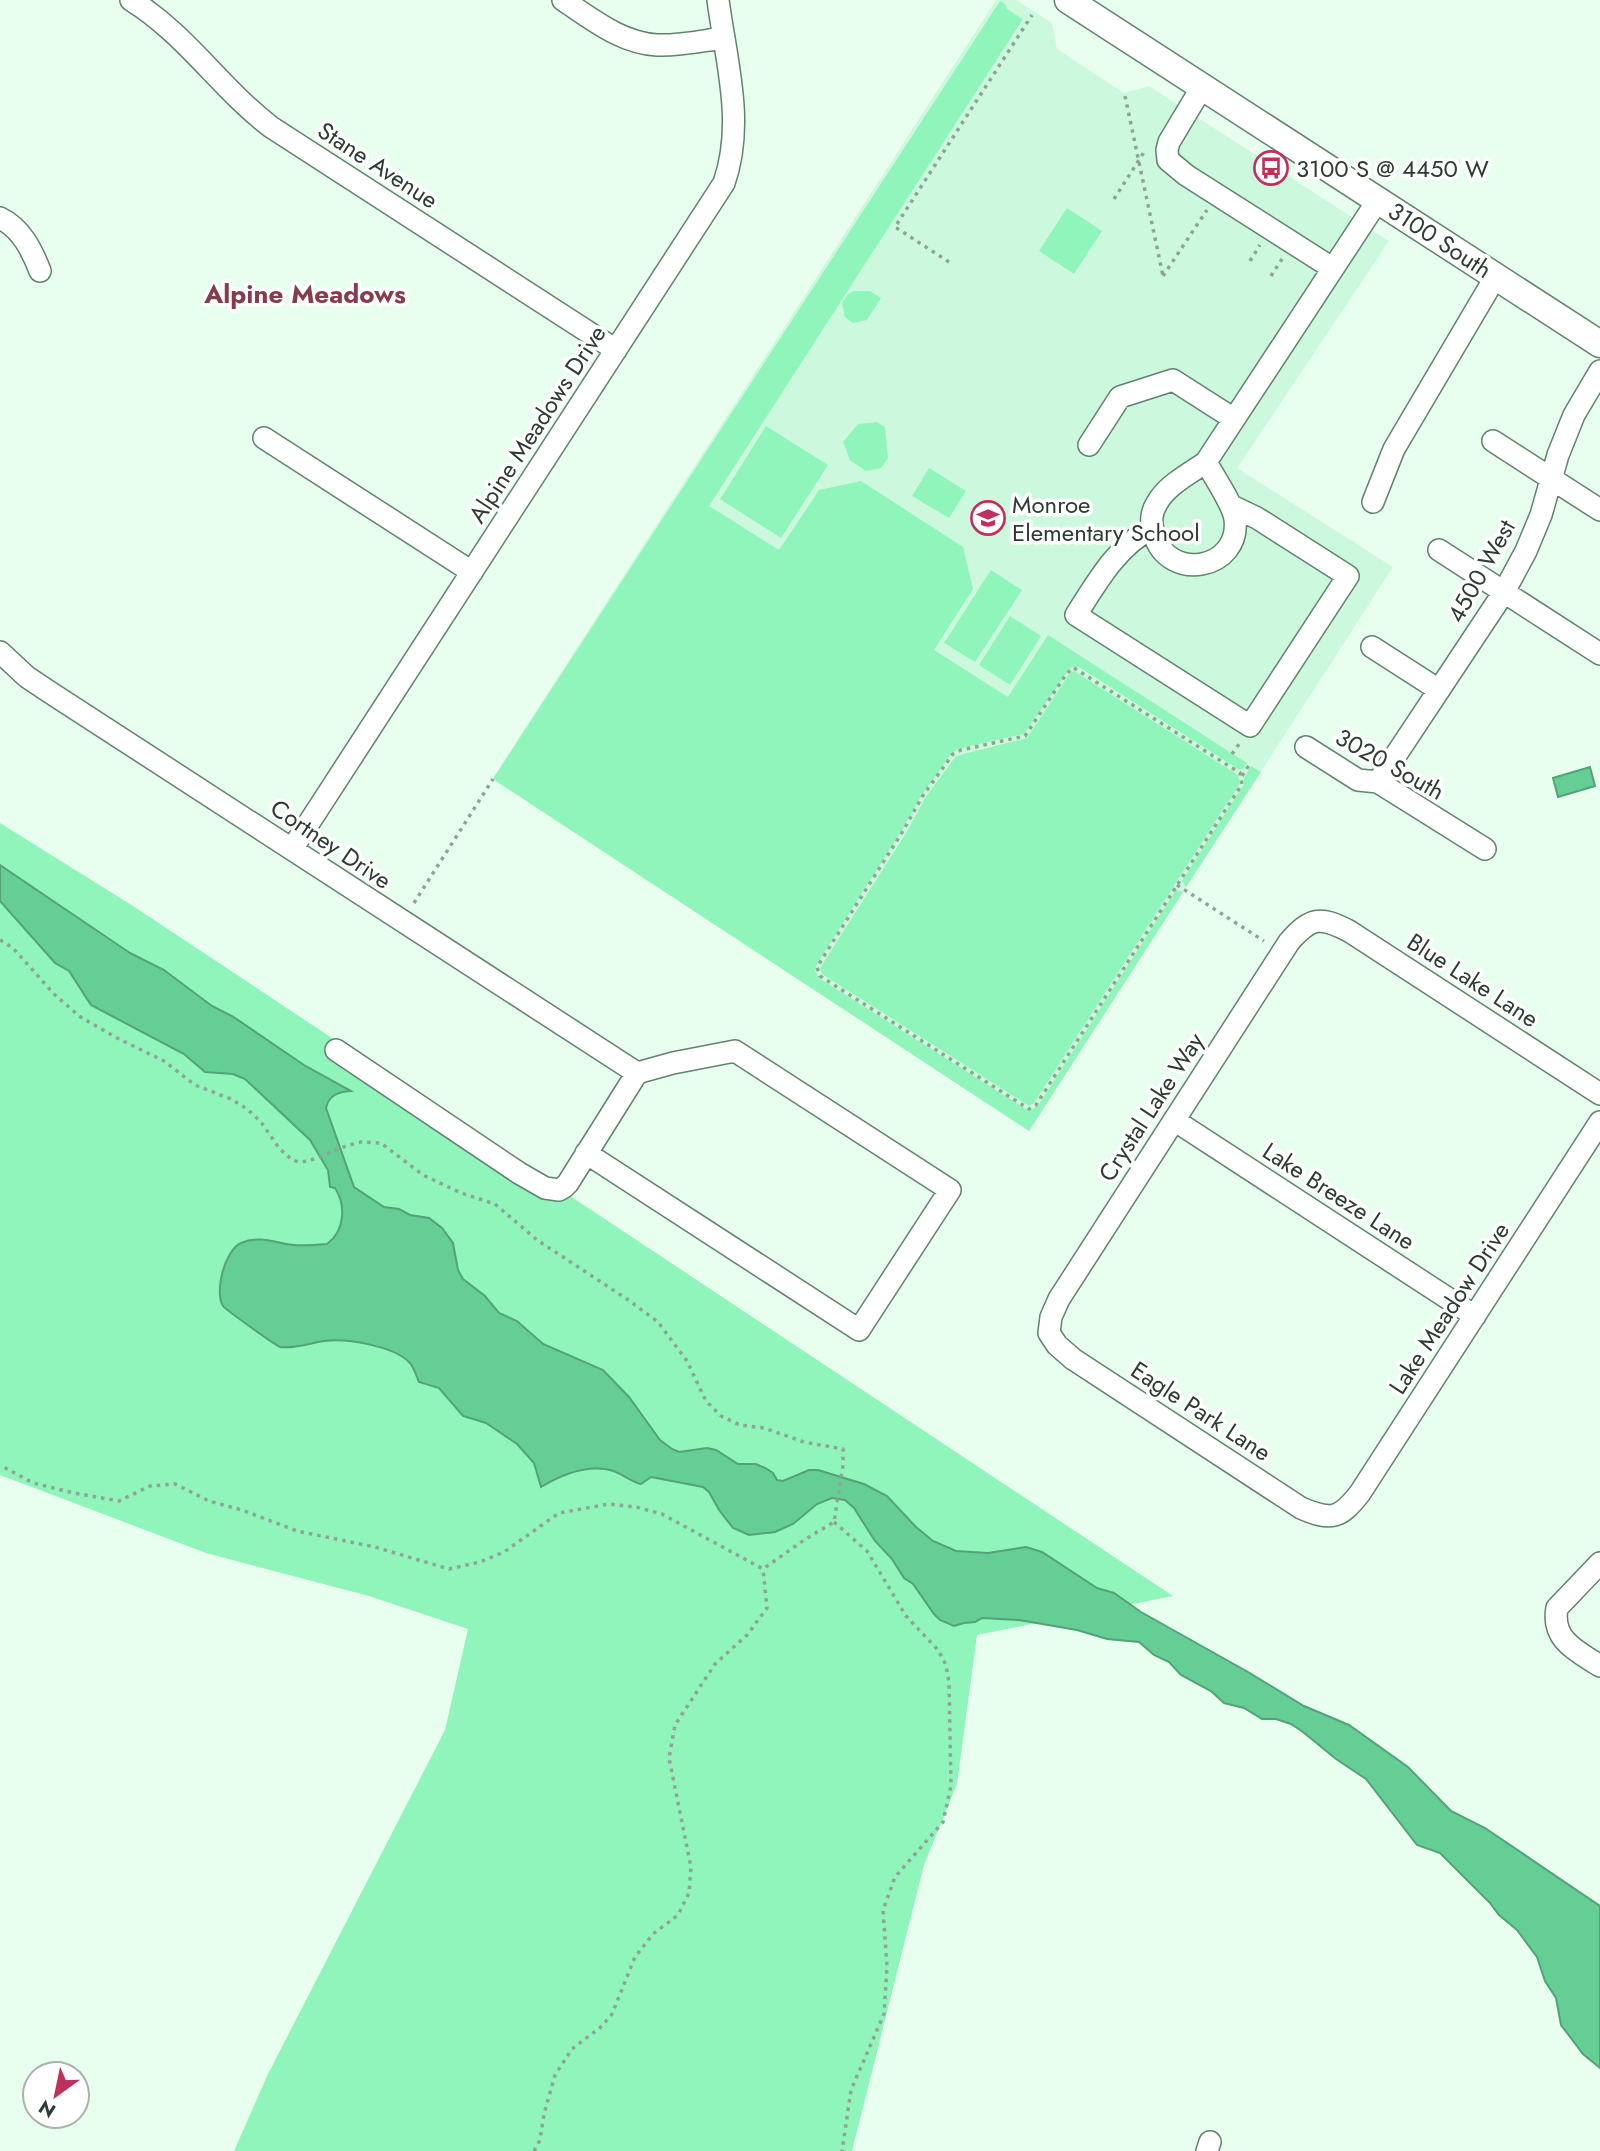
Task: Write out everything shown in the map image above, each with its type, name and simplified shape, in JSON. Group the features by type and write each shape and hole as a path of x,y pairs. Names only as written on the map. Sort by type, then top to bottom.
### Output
{"main road":[{"name":"3100 South","path":"1068,0 1600,344"}],"street":[{"name":"Stane Avenue","path":"131,0 178,36 233,94 271,127 617,350"},
{"path":"563,0 617,34 643,44 670,45 723,38"},
{"name":"Alpine Meadows Drive","path":"292,849 724,183 730,164 735,121 718,0"},
{"path":"1202,87 1169,142 1168,160 1186,175 1332,268"},
{"path":"1206,462 1232,506 1235,526 1232,542 1226,551 1207,563 1181,563 1162,550 1152,528 1151,516 1166,491 1206,462 1378,200"},
{"path":"0,218 15,228 26,242 40,271"},
{"path":"1373,502 1394,449 1496,276"},
{"name":"4500 West","path":"1378,782 1504,592 1541,515 1574,415 1600,371"},
{"path":"1089,445 1120,397 1173,380 1234,419"},
{"path":"264,438 472,572"},
{"path":"1493,442 1600,510"},
{"path":"1152,528 1139,534 1110,562 1076,615 1250,726 1348,576 1257,518 1232,506"},
{"path":"1439,550 1600,654"},
{"path":"1372,646 1439,690"},
{"name":"Cortney Drive","path":"0,652 27,677 51,693 637,1073"},
{"name":"3020 South","path":"1306,747 1358,780 1378,782 1485,849"},
{"name":"Blue Lake Lane","path":"1314,920 1330,922 1349,931 1600,1094"},
{"name":"Crystal Lake Way","path":"1049,1332 1051,1317 1059,1299 1174,1120 1289,942 1301,928 1314,920"},
{"path":"336,1050 536,1183 545,1188 559,1190 568,1183 586,1153 637,1073 735,1051 950,1191 859,1330 586,1153"},
{"name":"Lake Breeze Lane","path":"1174,1120 1475,1316"},
{"name":"Lake Meadow Drive","path":"1335,1516 1347,1509 1360,1493 1600,1122"},
{"name":"Eagle Park Lane","path":"1049,1332 1057,1346 1073,1359 1301,1507 1319,1516 1335,1516"},
{"path":"1600,1563 1557,1608 1556,1627 1560,1635 1576,1650 1600,1665"}],"path":[{"path":"949,262 895,227 1032,15"},
{"path":"1125,96 1163,276 1210,206"},
{"path":"1114,199 1149,144"},
{"path":"1250,261 1263,240"},
{"path":"1271,276 1285,255"},
{"path":"1242,776 1081,671 1071,669 1028,734 953,754 922,797 898,840 819,962 817,971 820,976 1029,1109 1036,1105 1242,784 1242,776 1249,765"},
{"path":"413,905 493,779"},
{"path":"1177,885 1265,943"},
{"path":"0,940 13,948 54,994 79,1016 164,1061 195,1085 247,1109 261,1122 279,1149 292,1160 309,1161 361,1142 381,1143 423,1175 495,1205 537,1240 658,1322 687,1361 706,1401 721,1416 740,1425 764,1428 804,1443 843,1449 834,1522"},
{"path":"0,1465 33,1483 119,1501 149,1486 175,1484 209,1501 242,1510 297,1531 375,1547 449,1569 480,1562 504,1552 559,1513 608,1504 636,1507 662,1514 763,1569"},
{"path":"763,1569 803,1540 834,1522"},
{"path":"834,1522 867,1551 906,1616 938,1650 946,1665 949,1683 951,1786 943,1822 895,1877 883,1910 887,1967 884,2014 851,2090 842,2151"},
{"path":"534,2151 540,2140 544,2113 555,2075 572,2049 602,2026 612,2014 635,1957 653,1934 678,1915 689,1893 691,1867 669,1758 675,1725 715,1664 747,1635 767,1608 763,1569"}],"shaded area":[{"name":"Monroe Elementary School","path":"996,0 1016,0 1052,23 1057,49 1124,93 1149,86 1389,241 1237,468 1393,567 1029,1131 492,779"},
{"path":"1000,1 1023,19 709,506 779,550 819,490 861,481 963,547 973,589 934,650 1008,697 1048,635 1247,763 1243,769 1238,769 1082,669 1070,668 1024,734 957,749 952,753 921,796 818,962 815,971 819,978 1029,1111 1038,1106 1176,890 1183,892 1029,1131 493,779"},
{"path":"1067,208 1102,231 1074,274 1039,251"},
{"path":"854,291 870,291 881,298 867,320 853,323 845,317 842,303 848,294"},
{"path":"877,422 885,427 888,458 881,468 866,471 850,460 843,442 858,424"},
{"path":"766,426 828,465 781,538 720,499"},
{"path":"929,468 966,491 949,518 912,496"},
{"path":"991,570 1022,590 975,662 944,643"},
{"path":"1010,616 1041,636 1010,685 979,665"},
{"path":"1074,671 1238,775 1240,783 1034,1103 1029,1106 822,974 820,968 906,833 925,798 956,756 1027,738 1070,673"},
{"path":"1251,766 1261,772 1186,887 1182,881 1244,784 1244,778"},
{"path":"1590,767 1595,786 1558,797 1553,778"},
{"path":"0,823 133,906 1173,1596 977,1635 957,1784 924,1865 852,2151 234,2151 268,2074 445,1730 468,1629 369,1596 206,1553 0,1475"},
{"path":"0,865 130,953 164,970 212,1006 232,1016 304,1065 351,1091 335,1095 326,1108 354,1187 384,1207 429,1218 442,1228 453,1243 458,1270 463,1279 485,1296 499,1313 517,1321 543,1344 603,1370 629,1397 660,1440 672,1449 679,1452 707,1448 716,1450 738,1464 756,1464 765,1468 773,1473 777,1480 783,1481 809,1470 818,1470 864,1484 887,1496 933,1541 956,1551 988,1553 1026,1547 1042,1552 1097,1588 1114,1593 1141,1612 1304,1706 1349,1725 1408,1767 1451,1811 1485,1828 1600,1906 1600,2068 1583,2054 1561,2025 1556,1998 1545,1981 1537,1957 1517,1930 1499,1915 1440,1853 1417,1845 1366,1779 1291,1724 1276,1719 1262,1719 1244,1708 1224,1703 1211,1691 1181,1675 1169,1662 1154,1655 1139,1642 1107,1639 1077,1630 1019,1620 982,1618 954,1626 940,1620 913,1584 904,1578 854,1508 845,1500 832,1498 817,1504 793,1524 775,1532 749,1535 733,1528 703,1487 651,1477 641,1484 614,1471 597,1468 572,1473 541,1487 534,1463 517,1444 486,1423 463,1416 439,1388 419,1382 411,1364 402,1356 369,1344 345,1341 280,1347 232,1314 223,1306 220,1291 226,1262 235,1247 254,1240 298,1245 327,1244 333,1239 340,1225 342,1210 339,1195 335,1188 330,1187 328,1170 310,1140 245,1079 233,1074 205,1072 184,1054 91,1005 69,971 55,963 0,901"}],"place":[{"name":"3100 S @ 4450 W","path":"1271,168"},
{"name":"Monroe Elementary School","path":"988,518"}],"district":[{"name":"Alpine Meadows","path":"305,294"}]}
